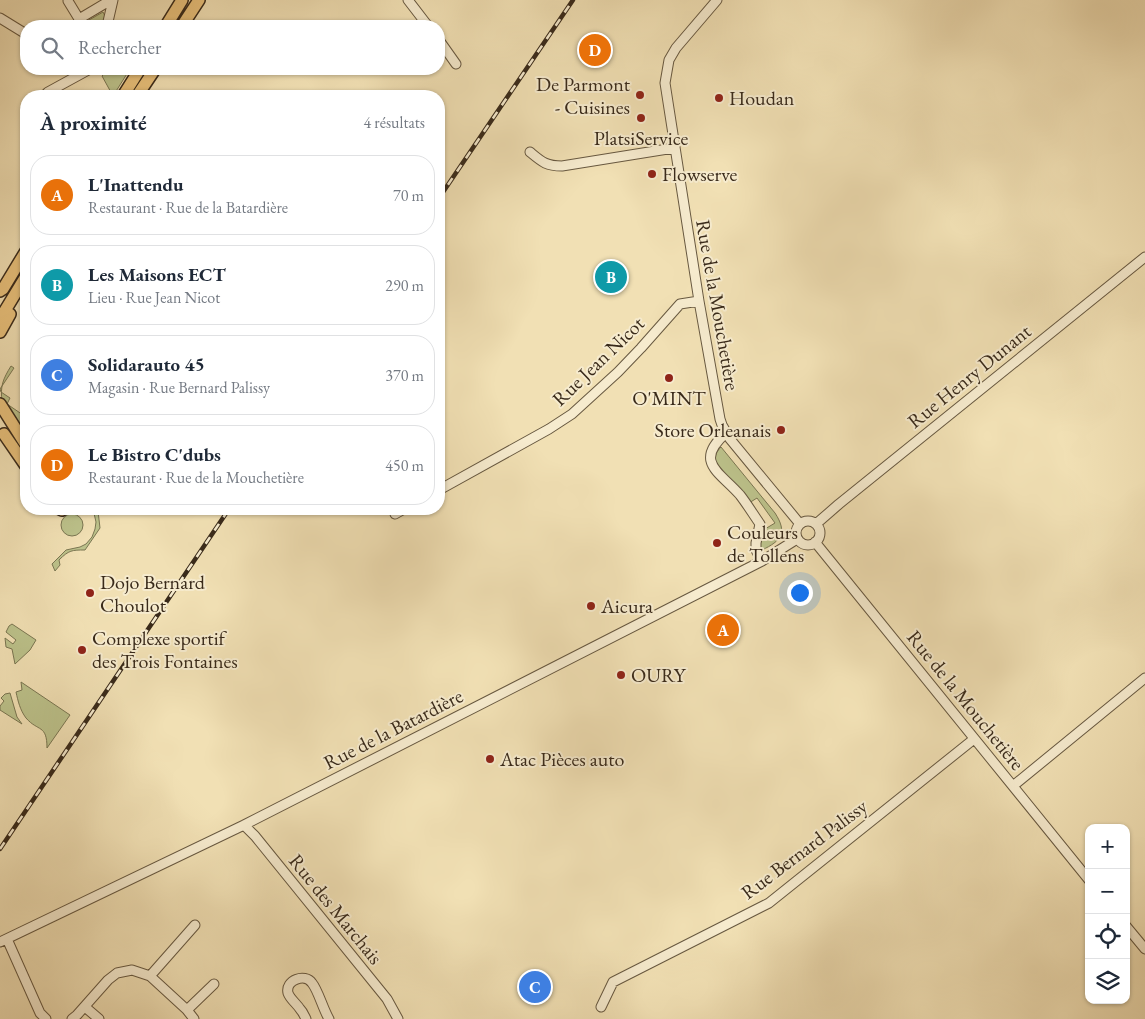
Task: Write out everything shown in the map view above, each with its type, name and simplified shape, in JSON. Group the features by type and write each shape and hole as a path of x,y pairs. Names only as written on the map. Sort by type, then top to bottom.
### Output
{"main road":[{"path":"170,20 182,0"},
{"path":"186,20 199,0"},
{"path":"127,90 136,75"},
{"path":"141,90 151,75"},
{"path":"0,291 20,261"},
{"path":"0,319 20,286"},
{"path":"0,332 10,315 12,300"},
{"path":"0,404 20,436"},
{"path":"0,417 20,445"},
{"path":"4,434 20,457"}],"street":[{"path":"85,20 112,0"},
{"path":"108,20 112,0"},
{"path":"408,0 423,20"},
{"name":"Rue de la Mouchetière","path":"717,0 676,48 668,66 664,83 674,148 718,412 722,426 800,524"},
{"path":"68,1 79,20"},
{"path":"0,18 20,30"},
{"path":"445,48 456,64"},
{"path":"52,90 79,75"},
{"path":"530,152 547,165 562,166 674,148"},
{"name":"Rue Henry Dunant","path":"816,524 1145,257"},
{"name":"Rue Jean Nicot","path":"445,487 572,414 624,366 680,304 699,301"},
{"path":"726,433 712,449 711,460 718,473 742,498 760,524 756,550 762,561"},
{"path":"810,521 816,524 820,534 815,542 803,544 797,539 796,531 800,524 810,521"},
{"name":"Rue de la Batardière","path":"4,940 244,825 762,561 797,539"},
{"name":"Rue de la Mouchetière","path":"815,542 1085,875"},
{"path":"1013,786 1145,678"},
{"name":"Rue Bernard Palissy","path":"602,1007 612,982 768,903 974,739"},
{"name":"Rue des Marchais","path":"244,825 386,999 398,1019"},
{"path":"150,976 195,925"},
{"path":"1130,931 1145,949"},
{"path":"4,940 40,1013 46,1019"},
{"path":"72,1019 108,980 117,973 132,970 150,976 187,1010 194,1019"},
{"path":"306,1019 288,994 288,987 299,978 306,978 312,983 328,1019"},
{"path":"187,1010 214,984"},
{"path":"85,1006 99,1019"}],"green space":[{"path":"103,12 105,16 104,20 89,20"},
{"path":"126,75 117,90 110,90 102,76"},
{"path":"11,366 14,368 2,386 4,379"},
{"path":"1,392 10,398 7,404 20,413 20,428 2,402"},
{"path":"721,447 779,520 782,531 778,540 762,550 759,548 759,537 765,529 775,523 757,498 749,503 720,471 715,459"},
{"path":"76,515 83,525 80,533 72,536 64,533 61,525 64,517"},
{"path":"94,515 98,515 100,528 85,550 65,554 59,560 60,565 55,571 52,564 66,550 86,544 92,537 96,522"},
{"path":"12,624 36,640 30,650 15,664 12,649 6,647 5,638 13,644 16,640 6,632"},
{"path":"21,682 70,715 47,748 44,732 26,718 18,702 16,692 22,690"},
{"path":"10,693 17,717 22,724 0,710 0,706 4,701 1,698 5,694"}],"railway":[{"path":"445,189 573,0"},
{"path":"0,849 225,515"}],"place":[{"name":"Le Bistro C'dubs","path":"595,50"},
{"name":"De Parmont - Cuisines","path":"640,95"},
{"name":"Houdan","path":"719,98"},
{"name":"PlatsiService","path":"641,118"},
{"name":"Flowserve","path":"652,174"},
{"name":"Les Maisons ECT","path":"611,277"},
{"name":"O'MINT","path":"669,378"},
{"name":"Store Orleanais","path":"781,430"},
{"name":"Couleurs de Tollens","path":"717,543"},
{"name":"Dojo Bernard Choulot","path":"90,593"},
{"name":"Aicura","path":"591,606"},
{"name":"L'Inattendu","path":"723,630"},
{"name":"Complexe sportif des Trois Fontaines","path":"82,650"},
{"name":"OURY","path":"621,675"},
{"name":"Atac Pièces auto","path":"490,759"},
{"name":"Solidarauto 45","path":"535,987"}]}
